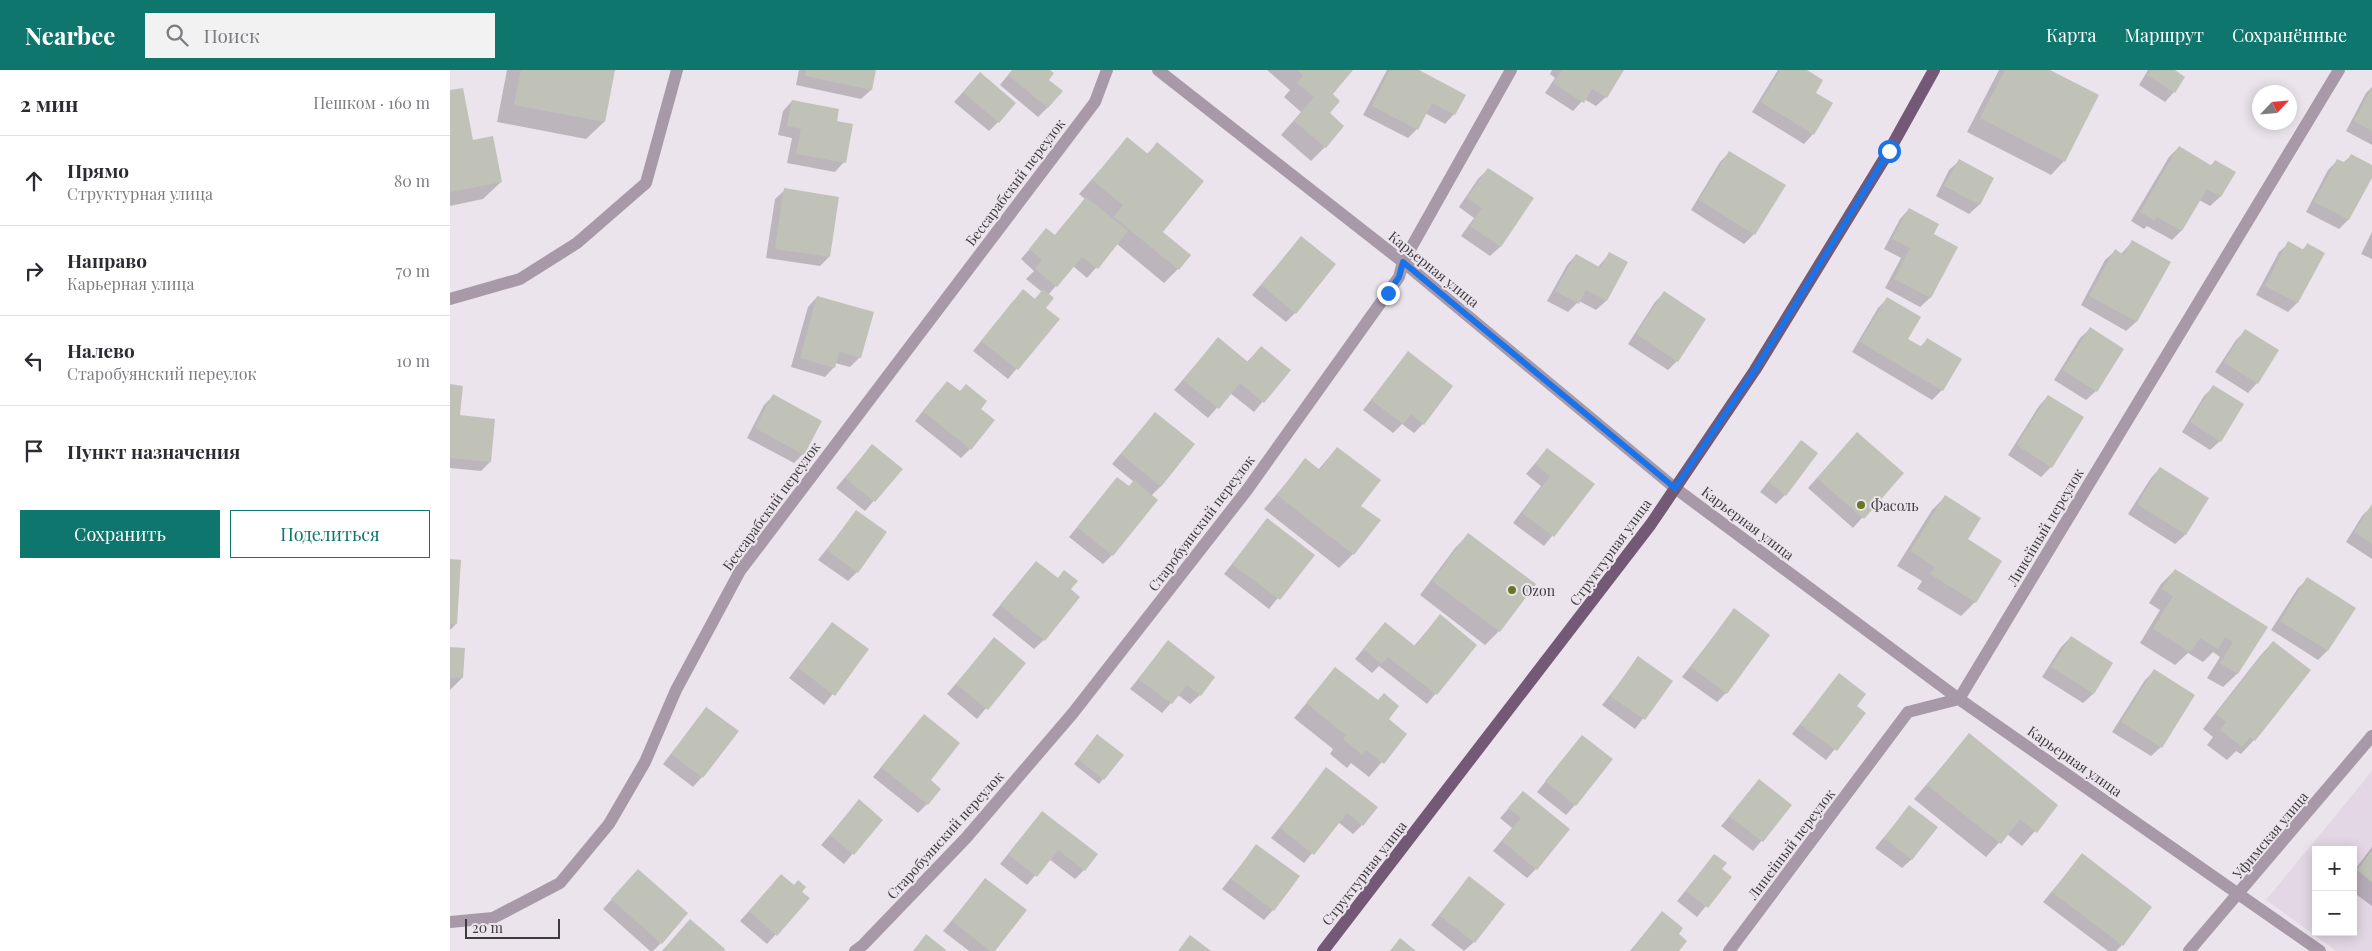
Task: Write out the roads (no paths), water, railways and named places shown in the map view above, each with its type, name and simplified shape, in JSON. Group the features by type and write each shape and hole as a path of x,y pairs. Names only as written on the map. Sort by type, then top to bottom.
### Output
{"main road":[{"name":"Структурная улица","path":"1323,951 1607,582 1675,488 1755,370 1889,151 1934,70"}],"street":[{"path":"450,299 520,279 577,243 646,183 677,70"},
{"name":"Бессарабский переулок","path":"450,922 492,918 560,883 609,824 646,762 676,690 740,571 1094,102 1107,70"},
{"name":"Карьерная улица","path":"1158,70 1403,262 1675,488 1959,698 2320,951"},
{"name":"Старобуянский переулок","path":"855,951 864,945 966,838 1073,713 1247,490 1340,356 1399,277 1403,262 1512,70"},
{"name":"Линейный переулок","path":"1729,951 1908,712 1959,698 2339,70"},
{"name":"Уфимская улица","path":"2189,951 2240,894 2372,736"}],"place":[{"name":"Фасоль","path":"1861,505"},
{"name":"Ozon","path":"1512,590"}]}
